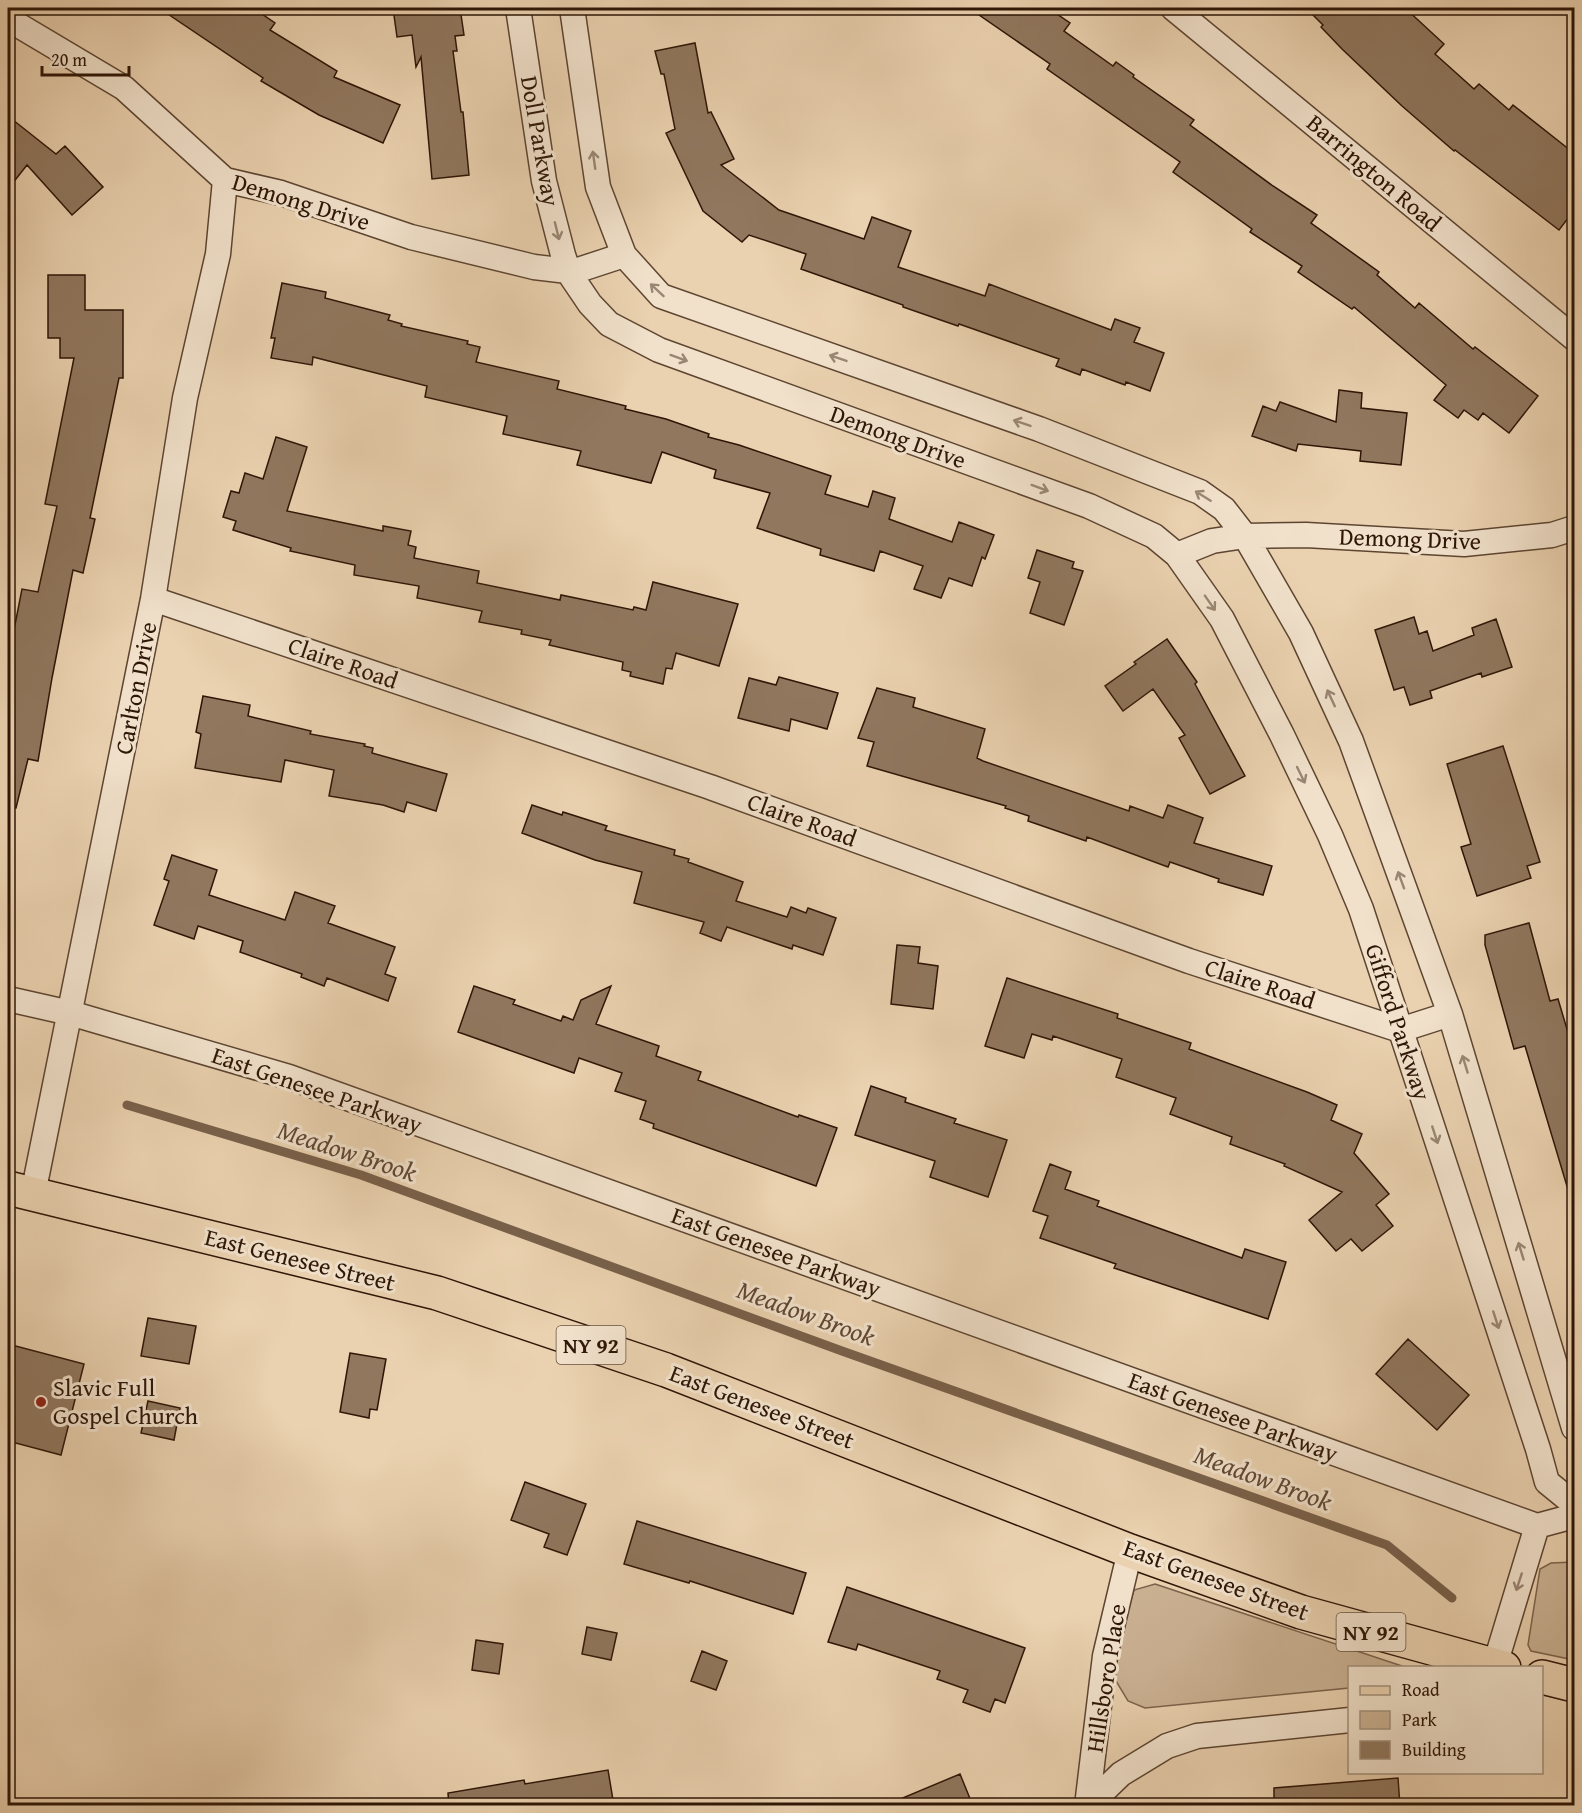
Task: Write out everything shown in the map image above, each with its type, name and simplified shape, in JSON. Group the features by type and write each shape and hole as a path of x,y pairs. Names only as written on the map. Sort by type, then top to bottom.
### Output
{"main road":[{"name":"East Genesee Street","path":"20,1191 448,1297 666,1370 1130,1551 1301,1612 1493,1666"},
{"path":"1543,1677 1575,1685"}],"street":[{"name":"Doll Parkway","path":"518,8 544,181 569,273"},
{"name":"Doll Parkway","path":"572,8 598,187 624,255"},
{"name":"Barrington Road","path":"1173,8 1575,338"},
{"name":"Demong Drive","path":"8,19 124,88 225,180 281,193 411,237 534,267 568,271 590,304 609,324 659,350 1089,506 1154,536 1177,555 1212,541 1245,536 1306,535 1464,544 1552,535 1575,528"},
{"name":"Carlton Drive","path":"20,1191 70,1013 153,599 185,398 218,254 225,180"},
{"name":"Demong Drive","path":"569,273 624,255"},
{"path":"624,255 661,296 1039,429 1200,492 1224,509 1245,536"},
{"name":"Gifford Parkway","path":"1245,536 1301,633 1351,741 1450,1014 1575,1428"},
{"name":"Gifford Parkway","path":"1177,555 1222,619 1330,835 1360,909 1401,1030 1547,1482 1575,1504"},
{"name":"Claire Road","path":"153,599 710,787 1189,961 1401,1030"},
{"name":"East Genesee Parkway","path":"8,999 70,1013 289,1077 1537,1526"},
{"path":"1401,1030 1450,1014"},
{"path":"1497,1666 1537,1526 1575,1516"},
{"name":"Hillsboro Place","path":"1088,1806 1105,1656 1130,1551"},
{"path":"1088,1806 1121,1774 1167,1746 1197,1736 1348,1720"}],"green space":[{"path":"1574,1562 1574,1660 1531,1651 1528,1645 1540,1569 1551,1563"},
{"path":"1155,1584 1402,1666 1348,1666 1348,1688 1145,1708 1128,1701 1116,1681 1114,1655 1134,1590"}],"building":[{"path":"159,8 253,8 275,23 270,30 337,71 334,77 400,105 383,143 319,115 261,81 263,78"},
{"path":"393,8 432,8 432,11 460,8 464,35 455,36 457,51 453,51 461,112 463,112 469,175 432,179 421,57 416,67 412,35 397,37"},
{"path":"969,8 1048,8 1070,23 1064,31 1113,66 1116,62 1134,75 1133,77 1194,120 1190,125 1317,215 1311,223 1379,272 1377,275 1415,308 1419,303 1473,349 1475,347 1538,396 1509,433 1483,413 1478,420 1464,410 1458,418 1434,400 1446,385 1354,307 1352,309 1298,272 1302,266 1250,232 1252,229 1173,172 1180,162 1047,69 1050,64"},
{"path":"1306,8 1405,8 1444,44 1435,54 1474,89 1479,84 1509,110 1513,105 1575,154 1575,209 1559,230 1454,151 1402,106 1342,49"},
{"path":"695,43 708,113 711,112 734,159 721,165 779,210 864,239 872,217 911,231 898,267 985,296 989,284 1111,330 1115,319 1140,328 1134,342 1164,353 1150,391 1126,382 1125,385 1082,369 1080,375 1056,366 1059,359 903,307 903,305 801,269 806,254 749,235 742,242 703,211 666,133 675,129 664,74 661,74 655,51"},
{"path":"8,116 56,154 65,146 103,187 72,215 27,165 8,189"},
{"path":"48,275 85,275 85,310 123,310 123,378 119,378 90,518 95,519 83,573 73,570 38,761 28,759 16,808 8,807 8,660 22,589 38,592 57,506 45,504 74,358 60,358 60,338 48,338"},
{"path":"282,283 326,292 325,298 390,315 388,320 402,324 401,326 468,341 467,344 480,347 476,362 559,381 557,389 626,406 625,409 666,419 709,434 708,437 831,476 825,494 868,507 873,491 895,498 889,519 952,542 959,522 994,535 985,559 982,557 972,586 949,578 941,598 914,589 923,566 880,551 874,571 820,555 821,549 757,528 770,493 714,478 716,470 662,452 651,483 577,465 581,451 503,434 507,416 425,397 427,386 313,357 312,365 271,358 275,338 271,338"},
{"path":"1339,390 1362,393 1361,408 1407,413 1401,465 1360,461 1361,451 1298,444 1296,451 1252,436 1263,406 1276,411 1280,402 1336,422"},
{"path":"276,437 307,447 287,511 383,531 383,526 411,531 408,545 416,547 414,558 479,571 477,583 560,600 561,595 633,610 634,607 646,610 653,582 738,604 719,666 676,653 672,669 666,668 663,684 630,676 631,672 622,670 623,662 549,645 551,640 521,634 522,630 479,622 482,611 417,598 419,586 354,575 355,565 290,551 291,548 233,530 236,521 223,517 231,491 239,493 245,473 263,479"},
{"path":"1037,550 1074,562 1072,568 1083,571 1064,625 1030,613 1040,582 1028,578"},
{"path":"1414,617 1419,634 1427,631 1433,651 1474,635 1472,628 1496,619 1512,667 1482,677 1481,673 1430,691 1432,698 1410,705 1404,687 1394,690 1375,630"},
{"path":"1167,639 1197,682 1195,684 1245,776 1210,794 1179,738 1185,735 1153,689 1123,711 1105,686"},
{"path":"779,677 838,693 827,729 791,719 789,731 738,718 749,678 776,685"},
{"path":"877,688 915,698 913,707 985,729 977,758 983,761 1129,811 1130,806 1163,818 1168,805 1203,818 1194,843 1272,866 1263,895 1218,882 1219,879 1170,862 1168,867 1087,837 1086,841 1028,821 1029,816 1005,808 1006,806 867,766 874,742 858,738"},
{"path":"203,696 250,705 248,716 311,731 310,734 365,744 364,746 373,748 372,753 447,774 436,811 407,802 404,812 383,805 329,796 334,770 285,760 281,782 195,768 201,734 196,732"},
{"path":"1503,746 1540,862 1527,866 1531,878 1477,896 1461,847 1471,844 1447,764"},
{"path":"532,805 562,815 563,812 607,826 605,830 675,850 674,855 689,859 688,862 743,882 736,901 787,917 791,907 806,913 808,908 836,918 823,955 793,945 792,949 727,927 721,941 700,933 704,922 634,903 642,872 595,860 522,833"},
{"path":"172,855 217,870 209,895 285,920 295,892 335,906 328,923 395,947 385,974 396,978 388,1001 327,978 324,986 301,977 302,974 240,952 243,941 198,926 194,939 154,925 169,881 164,879"},
{"path":"1529,923 1550,1001 1558,999 1575,1056 1575,1192 1569,1193 1525,1046 1514,1049 1485,945 1485,935"},
{"path":"897,945 920,947 918,963 938,966 933,1009 891,1004"},
{"path":"1007,978 1118,1014 1117,1018 1191,1043 1189,1049 1337,1105 1331,1120 1362,1134 1354,1153 1389,1194 1376,1205 1393,1226 1362,1251 1351,1239 1336,1251 1309,1220 1342,1192 1284,1166 1285,1164 1230,1144 1232,1137 1170,1114 1176,1098 1116,1077 1122,1059 1053,1036 1052,1040 1032,1034 1024,1058 985,1046"},
{"path":"474,986 515,1000 513,1004 561,1021 563,1016 573,1020 581,1000 611,986 596,1024 659,1046 656,1056 701,1072 698,1080 798,1117 799,1115 837,1128 816,1186 653,1128 654,1124 640,1119 646,1101 615,1091 622,1073 579,1058 574,1073 458,1032"},
{"path":"871,1086 906,1098 905,1102 956,1119 954,1123 1007,1140 988,1197 930,1177 935,1161 855,1135"},
{"path":"1050,1164 1071,1172 1065,1189 1099,1201 1097,1206 1242,1258 1245,1249 1286,1262 1268,1319 1114,1268 1116,1264 1040,1238 1048,1216 1033,1211"},
{"path":"148,1318 196,1326 189,1364 141,1356"},
{"path":"1408,1339 1469,1395 1437,1430 1376,1374"},
{"name":"Slavic Full Gospel Church","path":"8,1344 84,1364 61,1455 8,1441"},
{"path":"350,1353 386,1359 377,1410 370,1409 369,1418 340,1412"},
{"path":"148,1401 180,1408 174,1440 141,1433"},
{"path":"525,1482 586,1504 567,1555 544,1547 549,1534 511,1520"},
{"path":"637,1521 806,1573 793,1614 690,1581 689,1583 624,1564"},
{"path":"847,1587 1025,1648 1005,1703 995,1699 990,1712 963,1702 968,1690 937,1679 940,1671 858,1644 856,1650 828,1642"},
{"path":"587,1627 617,1633 611,1660 582,1654"},
{"path":"476,1640 503,1644 499,1674 472,1670"},
{"path":"702,1651 727,1661 716,1690 691,1681"},
{"path":"608,1770 614,1806 449,1806 448,1793 524,1780 525,1784"},
{"path":"960,1774 973,1806 886,1806 886,1805"},
{"path":"1398,1778 1400,1806 1274,1806 1274,1788"}],"waterway":[{"name":"Meadow Brook","path":"127,1105 361,1175 842,1351 1387,1545 1452,1598"}],"place":[{"name":"Slavic Full Gospel Church","path":"41,1402"}]}
